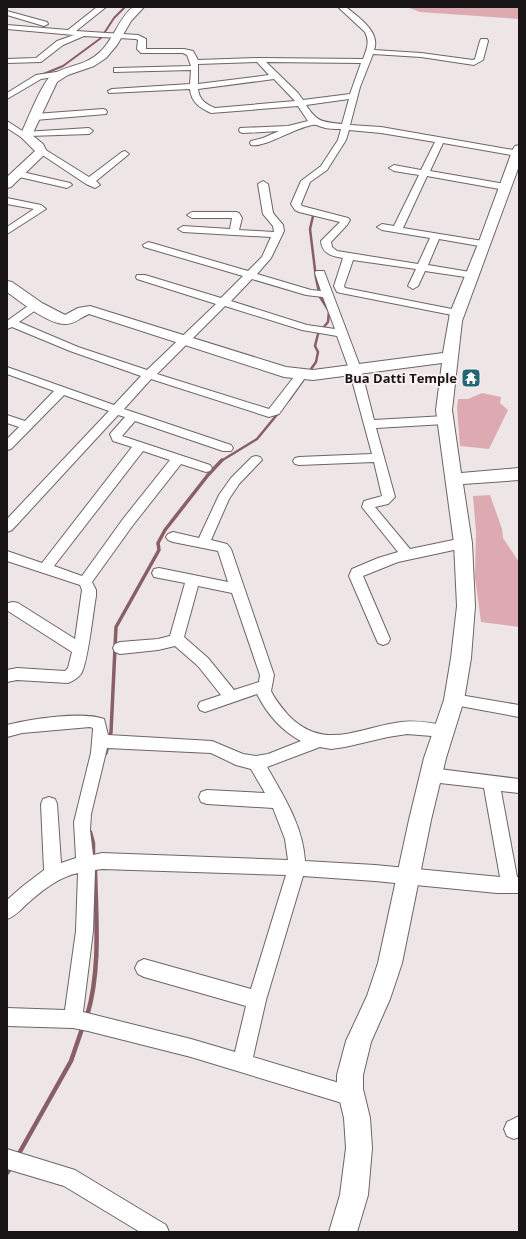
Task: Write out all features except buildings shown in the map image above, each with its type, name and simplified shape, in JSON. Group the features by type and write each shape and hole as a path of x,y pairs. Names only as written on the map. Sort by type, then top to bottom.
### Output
{"street":[{"path":"69,33 102,7"},
{"path":"27,135 49,84 63,73 92,62 102,56 114,35 127,18 139,7"},
{"path":"342,7 368,31 372,42 370,52 354,96 340,143 324,168 306,181 303,185 296,204 298,208 345,220 344,223 328,239 326,248 330,252 472,275"},
{"path":"7,13 41,23 52,31"},
{"path":"7,27 141,38 141,49 144,51 188,52 192,54 194,65 193,88 196,99 206,107 214,110 225,111 301,104 354,96"},
{"path":"7,61 38,60 60,43 84,34"},
{"path":"370,52 421,55 474,63 479,60 484,41"},
{"path":"117,70 259,60 366,61"},
{"path":"259,60 276,76 301,104 314,122"},
{"path":"7,97 39,77 63,73"},
{"path":"112,91 193,88 276,76"},
{"path":"35,117 103,112"},
{"path":"254,143 266,140 292,128 314,122 329,126 377,130 518,151 516,167 505,187 457,313 444,399 445,420 463,543 466,606 462,658 454,700 431,775 385,980 359,1041 350,1074 360,1148 354,1195 343,1232"},
{"path":"243,130 292,128"},
{"path":"9,129 27,135 89,131"},
{"path":"27,135 41,150 92,183 125,154"},
{"path":"398,230 440,140"},
{"path":"7,184 15,172 39,154 41,150"},
{"path":"394,168 505,187"},
{"path":"15,172 67,185"},
{"path":"7,527 149,375 224,302 266,258 278,234 278,225 268,214 263,184"},
{"path":"7,201 38,207 41,210 7,231"},
{"path":"192,215 236,215 237,218 234,232"},
{"path":"382,227 484,244"},
{"path":"183,229 278,234"},
{"path":"412,286 436,236"},
{"path":"148,246 323,294"},
{"path":"349,256 339,286 340,290 457,313"},
{"path":"320,273 323,294 341,333 355,369 389,499 370,504 368,507 407,554"},
{"path":"141,277 321,331 341,333"},
{"path":"9,288 64,320 69,319 84,310 90,310 284,372 305,375 450,357"},
{"path":"9,324 36,305"},
{"path":"9,324 74,349 149,375 269,413 275,411 305,375"},
{"path":"7,370 116,410 227,448"},
{"path":"7,446 62,390"},
{"path":"133,416 116,436 118,439 206,468"},
{"path":"7,419 27,426"},
{"path":"370,424 445,420"},
{"path":"45,568 140,446"},
{"path":"299,461 379,458"},
{"path":"84,582 178,459"},
{"path":"203,544 223,498 235,481 256,460"},
{"path":"454,479 519,474"},
{"path":"173,537 222,547 224,549 267,674 264,694 289,725 297,732 320,741 333,742 345,741 401,728 422,728 444,731"},
{"path":"383,639 356,576 357,573 372,566 407,554 463,543"},
{"path":"7,556 84,582 89,590 80,650 75,671 68,676 7,676"},
{"path":"159,572 238,590"},
{"path":"120,648 172,642 176,639 193,580"},
{"path":"13,607 80,650"},
{"path":"176,639 203,662 231,697"},
{"path":"205,706 264,686"},
{"path":"454,700 519,711"},
{"path":"7,731 22,726 96,722 101,726 106,741 83,816 83,833 93,862 81,965 80,1020"},
{"path":"106,741 212,747 241,760 256,763 269,760 320,741"},
{"path":"242,1063 257,1000 297,868 297,852 292,830 278,801 256,763"},
{"path":"431,775 519,786"},
{"path":"7,911 37,885 53,874 69,866 93,862 297,868 375,873 497,885 514,885 491,782"},
{"path":"207,797 278,801"},
{"path":"49,804 53,874"},
{"path":"144,968 257,1000"},
{"path":"7,1017 80,1020 191,1048 352,1096"},
{"path":"14,1161 55,1172 80,1183 159,1232"}],"shaded area":[{"path":"407,7 519,7 519,19 420,12"},
{"path":"482,393 501,397 500,403 508,410 489,449 460,446 457,408 458,399 468,399"},
{"path":"490,495 502,529 503,538 519,562 519,627 481,622 475,577 476,532 473,496"}],"waterway":[{"path":"41,75 63,66 101,38 114,18 125,7"},
{"path":"289,400 316,362 318,352 315,346 318,334 328,322 329,311 320,297 316,278 310,229 313,216"},
{"path":"221,461 257,439 280,411"},
{"path":"106,753 111,732 116,627 159,550 158,543 165,530 208,475 221,461"},
{"path":"90,832 93,843 93,859"},
{"path":"87,1016 96,962 97,925 95,869"},
{"path":"17,1157 71,1061 83,1026"},
{"path":"7,1173 12,1166"}],"place":[{"name":"Bua Datti Temple","path":"471,378"}]}
